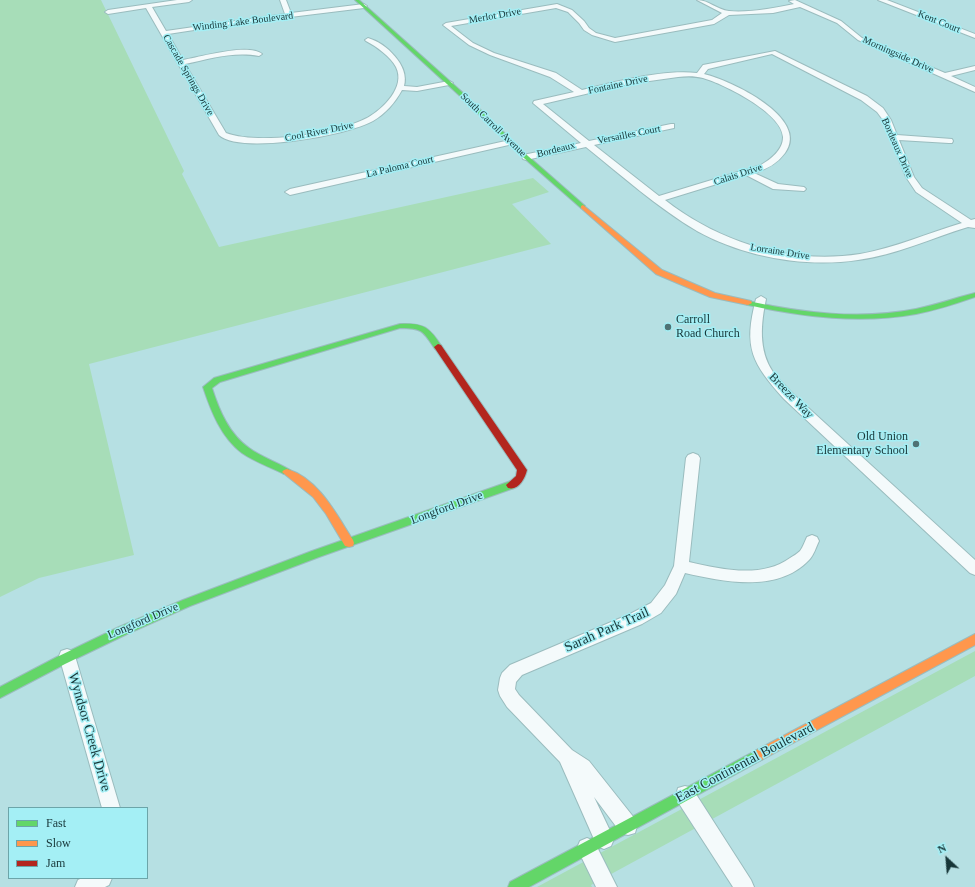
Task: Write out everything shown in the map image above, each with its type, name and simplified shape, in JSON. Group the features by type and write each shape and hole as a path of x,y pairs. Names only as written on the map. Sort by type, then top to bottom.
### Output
{"main road":[{"name":"South Carroll Avenue","path":"361,3 449,83 526,157 659,272 714,295 822,315 889,315 937,307 975,295"},
{"name":"South Carroll Avenue","path":"630,248 670,269 760,303 825,306"},
{"name":"Longford Drive","path":"0,693 110,634 209,593 349,543 513,484 522,476 522,470 426,329 417,325 400,326 217,380 207,387 210,398 238,444 246,451 294,475 314,490 349,543"},
{"name":"East Continental Boulevard","path":"515,887 975,639"}],"street":[{"path":"108,12 189,0"},
{"path":"283,0 289,16"},
{"path":"700,0 727,13"},
{"name":"Morningside Drive","path":"790,0 839,22 866,42 906,58 975,90"},
{"name":"Kent Court","path":"881,0 975,36"},
{"name":"Winding Lake Boulevard","path":"164,33 233,22 323,11 361,3"},
{"name":"Merlot Drive","path":"581,93 553,75 492,54 471,44 446,25 557,6 570,11 582,22 586,29 594,34 616,40 714,22 727,13 773,11 800,5"},
{"name":"Cascade Springs Drive","path":"148,6 223,135 233,140"},
{"path":"368,40 376,44 397,64 402,76 399,88 417,89 449,83"},
{"path":"182,63 237,53 253,52 259,54"},
{"name":"Bordeaux Drive","path":"699,75 706,67 773,52 864,98 880,110 887,120 910,177 919,190 973,224"},
{"path":"944,76 975,68"},
{"name":"Fontaine Drive","path":"537,103 633,80 685,74 699,75"},
{"name":"Calais Drive","path":"658,199 764,167 778,157 786,143 785,129 777,117 761,105 723,84 699,75"},
{"name":"Cool River Drive","path":"233,140 282,140 298,138 336,131 360,124 379,114 392,101 399,88"},
{"name":"Lorraine Drive","path":"537,103 586,143 684,218 724,240 760,250 798,256 838,258 858,257 887,250 973,224"},
{"name":"Versailles Court","path":"586,143 671,126"},
{"path":"893,137 949,141"},
{"name":"La Paloma Court","path":"290,192 510,142"},
{"name":"Bordeaux","path":"526,157 586,143"},
{"path":"748,173 776,187 801,189"},
{"name":"Breeze Way","path":"760,303 756,344 768,374 788,396 975,569"},
{"name":"Sarah Park Trail","path":"628,826 584,767 566,756 513,701 506,690 508,678 516,670 636,619 656,608 671,589 681,566 693,458"},
{"path":"681,566 737,577 768,575 786,568 804,557 812,541"},
{"name":"Wyndsor Creek Drive","path":"67,656 111,807"},
{"name":"Sarah Park Trail","path":"566,756 604,839"},
{"path":"685,795 744,887"},
{"path":"587,848 607,887"},
{"path":"84,887 100,879"}],"green space":[{"path":"0,0 101,0 184,171 182,174 219,247 533,178 549,192 512,204 551,244 89,364 134,555 39,578 0,597"},
{"path":"975,651 975,676 591,885 592,887 537,887"}],"traffic: fast":[{"path":"357,0 461,94 526,157 583,207"},
{"path":"748,303 818,315 867,316 914,312 942,306 975,295"},
{"path":"287,472 260,459 238,444 226,430 213,404 207,387 217,380 400,326 415,326 423,329 430,335 438,347"},
{"path":"0,693 61,660 123,630 186,603 315,554 511,485"},
{"path":"515,887 759,755"}],"traffic: slow":[{"path":"583,207 659,272 713,295 748,303"},
{"path":"287,472 309,486 324,502 349,543"},
{"path":"759,755 975,639"}],"traffic: jam":[{"path":"438,347 522,470 520,478 511,485"}],"place":[{"name":"Carroll Road Church","path":"668,327"},
{"name":"Old Union Elementary School","path":"916,444"}]}
